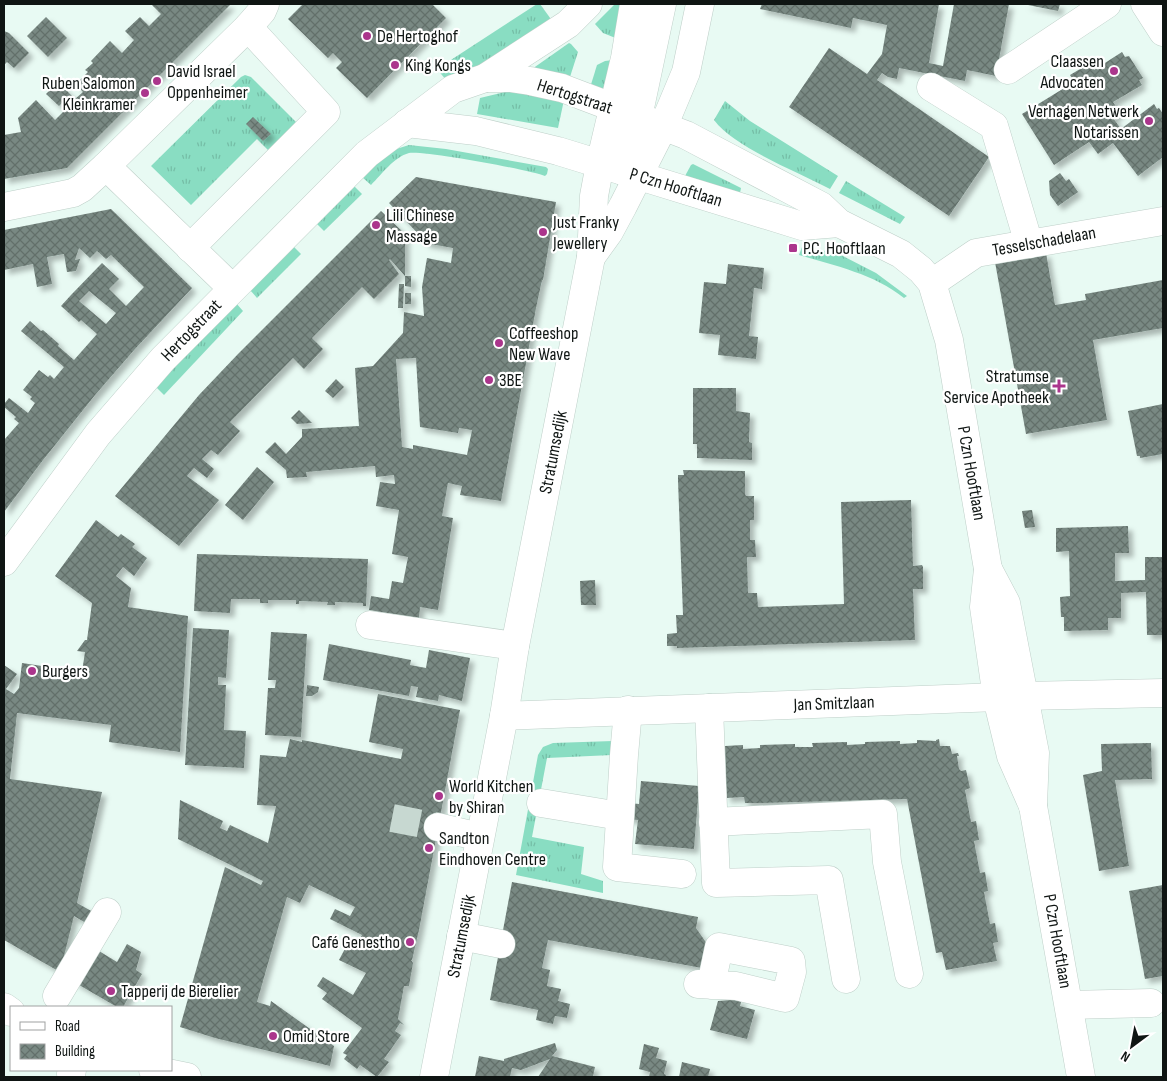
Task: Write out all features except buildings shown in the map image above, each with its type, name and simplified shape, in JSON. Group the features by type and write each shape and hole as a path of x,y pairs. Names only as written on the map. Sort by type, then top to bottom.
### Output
{"street":[{"path":"4,207 59,197 82,188 248,27 262,11 265,4"},
{"name":"Hertogstraat","path":"4,562 98,434 163,359 367,154 453,89 485,78 568,24 588,4"},
{"name":"Stratumsedijk","path":"590,257 609,232 621,170 626,112 625,58 634,4"},
{"name":"Stratumsedijk","path":"626,112 662,4"},
{"name":"Stratumsedijk","path":"434,1077 590,257 594,196 663,127 686,72 700,4"},
{"path":"1008,70 1107,4"},
{"path":"1146,4 1163,32"},
{"path":"190,248 326,112 248,27"},
{"name":"Hertogstraat","path":"485,78 510,78 554,86 663,127"},
{"path":"932,87 994,126 1029,244"},
{"path":"407,123 476,131 621,170"},
{"name":"P Czn Hooftlaan","path":"663,127 686,135 821,206 839,223 901,254 921,270 932,283 949,340 988,569 984,607 997,698 1011,756 1034,806"},
{"path":"106,166 232,288"},
{"name":"P Czn Hooftlaan","path":"621,170 802,226 839,223"},
{"name":"Tesselschadelaan","path":"932,283 976,253 1163,221"},
{"name":"P Czn Hooftlaan","path":"988,569 1006,603 1033,696 1034,806 1081,1077"},
{"path":"370,625 515,646"},
{"name":"Jan Smitzlaan","path":"504,716 628,710 1163,693"},
{"path":"709,708 716,883 829,880 846,979"},
{"path":"628,710 616,867 682,874"},
{"path":"541,802 620,816"},
{"path":"713,822 883,814 887,862 909,974"},
{"path":"438,827 480,837"},
{"path":"57,996 107,912"},
{"path":"461,936 501,944"},
{"path":"1069,1004 1151,1003"},
{"path":"158,1071 188,1077"}],"green space":[{"path":"537,4 540,4 553,22 500,57 446,80 437,69"},
{"path":"615,4 621,4 618,39 603,33 595,24"},
{"path":"569,43 578,52 569,80 532,69"},
{"path":"613,60 607,95 589,91 597,65"},
{"path":"245,75 251,77 299,125 271,153 257,139 191,205 151,166"},
{"path":"526,91 564,100 558,128 477,114 480,98 505,92"},
{"path":"725,101 750,121 838,176 830,189 751,150 724,130 714,120"},
{"path":"409,145 446,149 546,167 548,169 545,176 477,161 433,154 409,153 393,162 371,185 362,177 390,151"},
{"path":"693,164 741,188 739,198 685,176"},
{"path":"846,181 905,217 900,224 839,193"},
{"path":"354,186 362,194 324,231 316,223"},
{"path":"293,246 301,254 257,298 250,290"},
{"path":"802,247 837,253 876,273 907,296 904,298 880,283 841,267 799,255"},
{"path":"236,303 243,311 164,395 156,387"},
{"path":"613,741 612,755 547,758 532,837 584,847 581,874 603,881 603,893 516,875 538,755 543,747 553,743"}],"tunnel":[{"path":"392,818 438,827"}],"place":[{"name":"De Hertoghof","path":"367,36"},
{"name":"King Kongs","path":"395,65"},
{"name":"Claassen Advocaten","path":"1114,71"},
{"name":"David Israel Oppenheimer","path":"157,81"},
{"name":"Ruben Salomon Kleinkramer","path":"145,93"},
{"name":"Verhagen Netwerk Notarissen","path":"1149,121"},
{"name":"Lili Chinese Massage","path":"376,225"},
{"name":"Just Franky Jewellery","path":"543,232"},
{"name":"P.C. Hooftlaan","path":"793,248"},
{"name":"Coffeeshop New Wave","path":"499,343"},
{"name":"3BE","path":"489,380"},
{"name":"Stratumse Service Apotheek","path":"1059,386"},
{"name":"Burgers","path":"32,671"},
{"name":"World Kitchen by Shiran","path":"439,796"},
{"name":"Sandton Eindhoven Centre","path":"429,848"},
{"name":"Café Genestho","path":"410,942"},
{"name":"Tapperij de Bierelier","path":"111,991"},
{"name":"Omid Store","path":"273,1036"}]}
